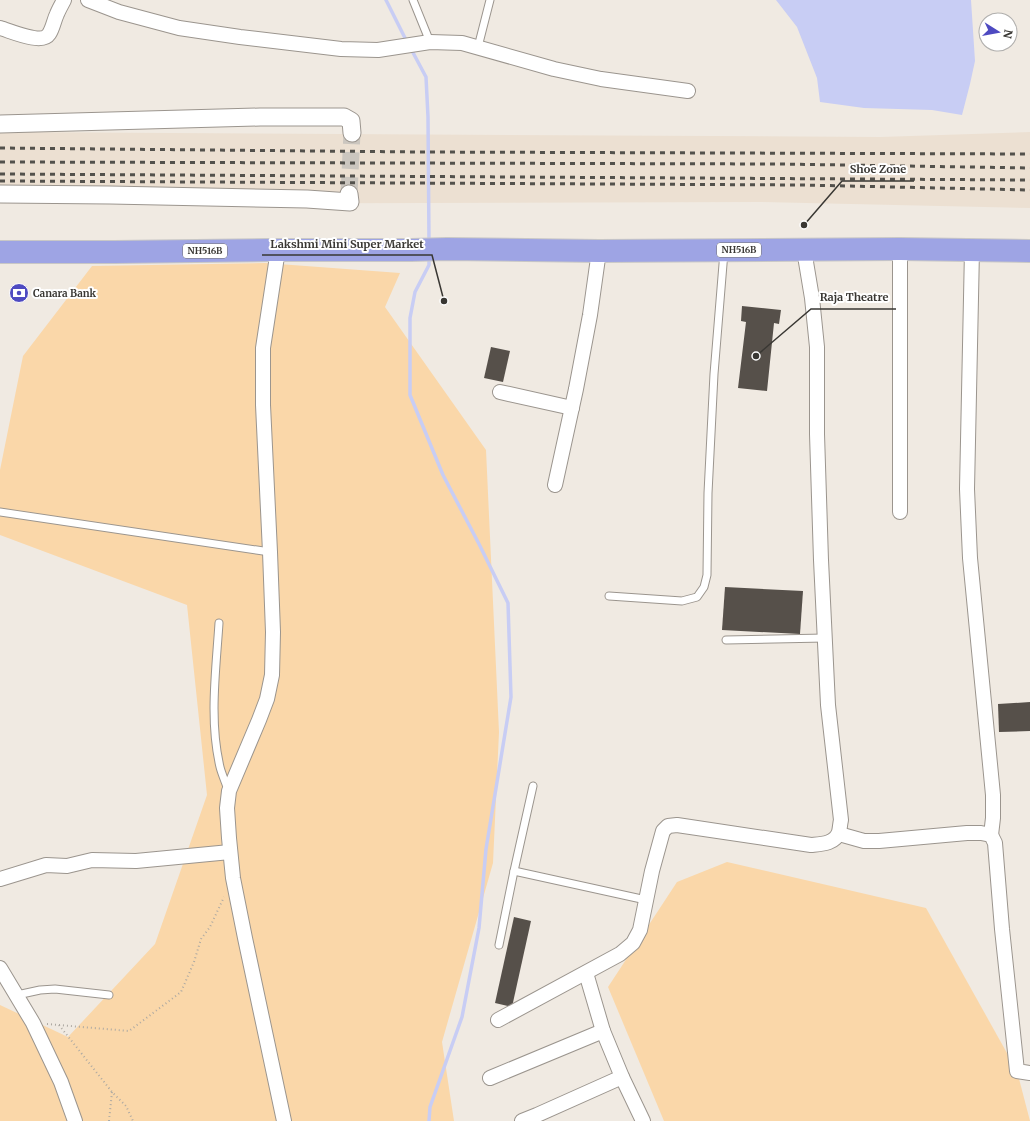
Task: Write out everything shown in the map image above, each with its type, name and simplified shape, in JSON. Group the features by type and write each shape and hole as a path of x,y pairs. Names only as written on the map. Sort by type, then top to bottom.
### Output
{"highway":[{"name":"NH516B","path":"0,252 447,249 599,251 900,249 1030,251"}],"street":[{"path":"0,28 31,38 46,38 50,33 57,13 64,0"},
{"path":"88,0 119,12 179,28 341,49 378,50 424,43 462,43 554,69 595,78 688,91"},
{"path":"0,124 344,117 351,121 352,133"},
{"path":"0,194 307,199 350,202 350,194"},
{"path":"900,249 900,512"},
{"path":"278,250 263,348 263,405 273,632 272,675 267,699 259,720 228,790 227,808 233,878 284,1121"},
{"path":"498,1020 620,954 633,943 640,930 663,831 668,826 677,825 811,845 832,841 839,834 841,820 828,705 821,560 817,434 817,347 812,298 804,250"},
{"path":"972,250 967,489 970,558 992,795 993,818 991,835 995,843 1002,929 1017,1071 1030,1073"},
{"path":"555,485 590,315 599,251"},
{"path":"500,392 572,408"},
{"path":"839,834 864,841 879,842 967,833 991,835"},
{"path":"0,879 46,865 68,866 92,860 136,861 230,852"},
{"path":"0,968 33,1023 61,1082 75,1121"},
{"path":"586,973 603,1031 622,1077 643,1121"},
{"path":"490,1078 603,1031"},
{"path":"522,1121 622,1077"}],"lane":[{"path":"413,0 424,43"},
{"path":"478,47 490,0"},
{"path":"609,596 682,601 697,597 704,587 707,575 708,486 714,374 724,250"},
{"path":"0,512 270,552"},
{"path":"219,623 214,715 220,768 228,790"},
{"path":"726,640 825,638"},
{"path":"499,945 533,786"},
{"path":"514,871 646,900"},
{"path":"17,995 40,990 55,989 109,995"}],"path":[{"path":"33,1023 130,1031 181,992 194,962 201,939 210,927 233,878"},
{"path":"59,1025 112,1092 126,1106 133,1121"},
{"path":"109,1121 112,1092"}],"shaded area":[{"path":"0,132 880,137 1030,132 1030,208 760,202 104,204 0,201"},
{"path":"265,263 400,273 385,307 486,450 499,732 493,863 442,1042 454,1121 0,1121 0,1005 68,1037 155,944 207,795 187,605 0,535 0,470 23,356 92,266"},
{"path":"727,862 926,908 1017,1071 1030,1121 664,1121 608,987 677,882"}],"water":[{"path":"776,0 971,0 975,61 962,115 932,110 864,108 820,102 817,78 797,27"}],"building":[{"path":"742,306 781,310 779,324 774,323 767,391 738,388 746,322 741,321"},
{"path":"491,347 510,351 503,382 484,378"},
{"path":"725,587 803,591 800,634 722,630"},
{"path":"1030,702 1030,731 999,732 998,704"},
{"path":"514,917 531,921 512,1007 495,1003"}],"waterway":[{"path":"386,0 407,42"},
{"path":"410,47 426,77 428,117 429,241"},
{"path":"429,256 429,265 415,292 410,318 410,395 443,475 508,603 511,697 486,849 479,928 462,1017 430,1107 429,1121"}],"tunnel":[{"path":"349,194 352,133"}],"railway":[{"path":"0,148 421,152 1030,154"},
{"path":"0,162 781,164 1030,168"},
{"path":"0,174 1030,180"},
{"path":"0,181 802,185 1030,190"}],"place":[{"name":"Shoe Zone","path":"804,225"},
{"name":"Canara Bank","path":"19,293"},
{"name":"Lakshmi Mini Super Market","path":"444,301"},
{"name":"Raja Theatre","path":"756,356"}]}
